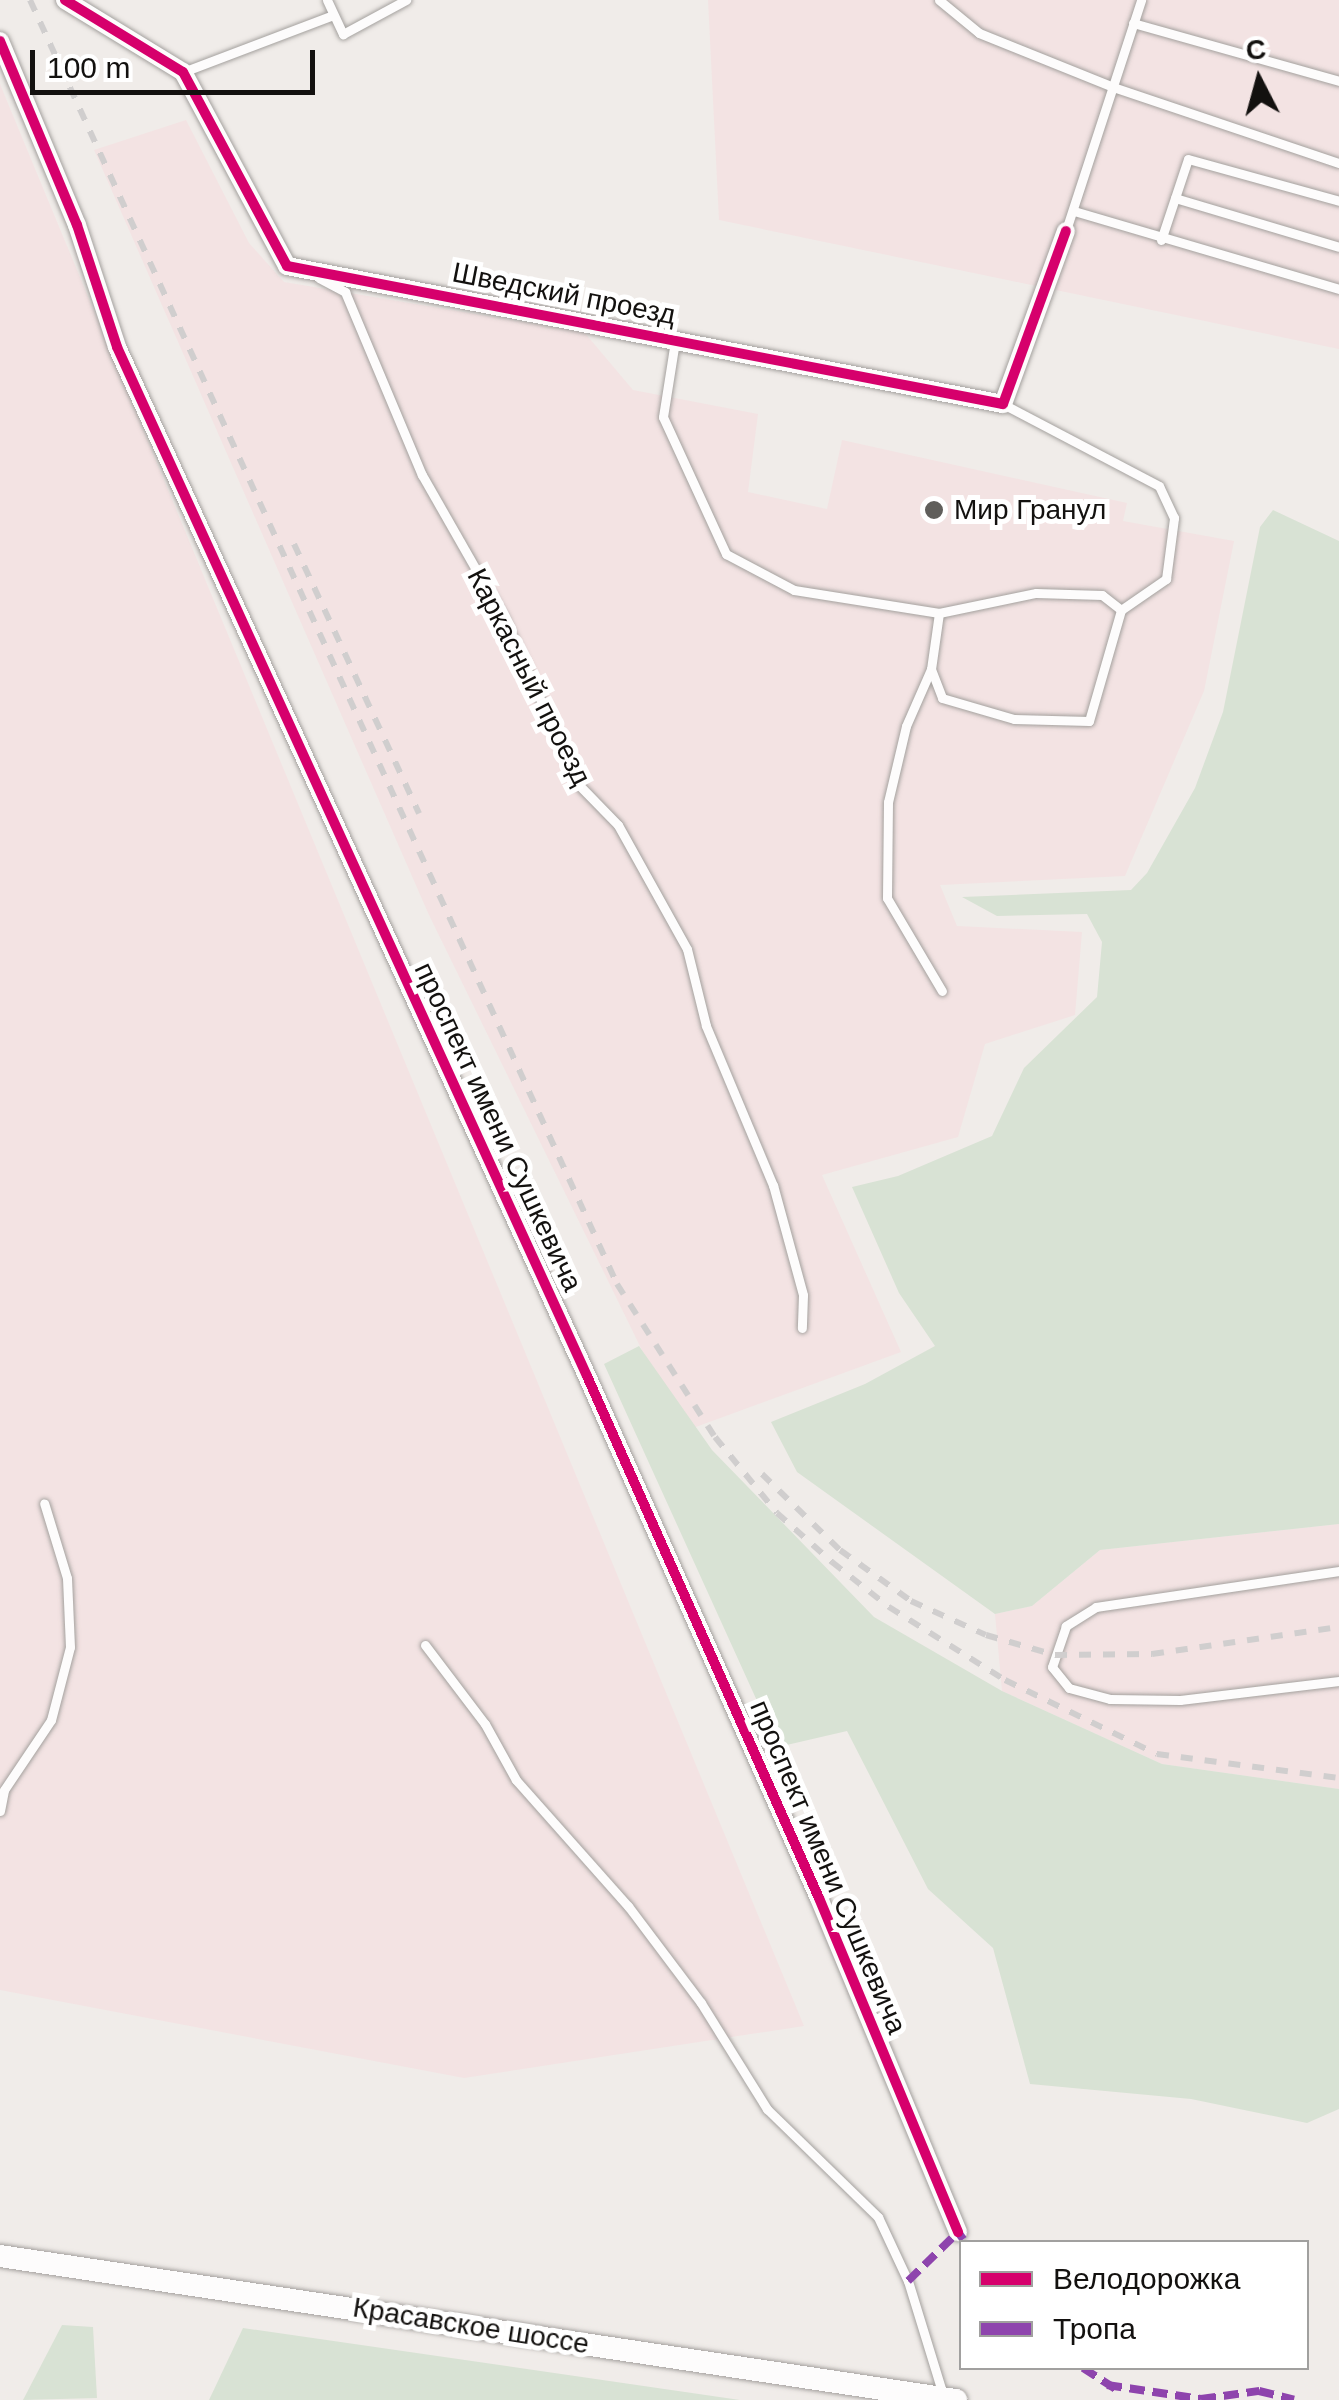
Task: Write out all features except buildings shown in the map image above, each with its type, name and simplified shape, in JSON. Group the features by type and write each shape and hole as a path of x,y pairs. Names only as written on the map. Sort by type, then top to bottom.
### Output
{"street":[{"path":"65,0 183,72 287,266 304,269"},
{"name":"проспект имени Сушкевича","path":"0,40 77,225 116,347 588,1376 820,1898 958,2232"},
{"path":"1003,404 1066,231"},
{"name":"Шведский проезд","path":"304,269 1003,404"},
{"name":"Красавское шоссе","path":"0,2256 949,2398"}],"lane":[{"path":"327,0 343,34 406,0"},
{"path":"939,0 979,33 1112,88 1339,164"},
{"path":"1066,231 1141,0"},
{"path":"183,72 333,15"},
{"path":"1132,23 1339,81"},
{"path":"1161,240 1188,158 1339,201"},
{"path":"1175,198 1339,247"},
{"path":"1074,211 1161,240 1339,288"},
{"name":"Каркасный проезд","path":"304,269 345,292 422,475 504,619 579,785 618,825 686,949 706,1026 773,1186 803,1294 802,1328"},
{"path":"676,338 664,417 726,554 794,590 938,613 1036,592 1102,594 1121,610"},
{"path":"931,670 942,698 1014,719 1089,722 1121,610 1166,579 1174,518 1159,486 1003,404"},
{"path":"938,613 931,670 906,726 888,802 886,898 942,991"},
{"path":"0,1812 4,1790 51,1720 70,1647 67,1578 44,1503"},
{"path":"1339,1571 1096,1607 1066,1626 1052,1667 1069,1688 1110,1699 1180,1700 1339,1681"},
{"path":"425,1645 485,1724 516,1780 628,1906 701,2002 767,2109 878,2217 908,2281 949,2398"}],"shaded area":[{"path":"708,0 1339,0 1339,349 719,220"},
{"path":"0,84 804,2026 464,2078 0,1990"},
{"path":"186,120 249,243 284,282 584,332 633,390 758,414 748,492 827,509 842,440 1127,503 1123,521 1234,541 1204,691 1125,876 940,885 957,926 1082,932 1075,1015 985,1044 958,1137 822,1175 901,1352 682,1432 429,915 94,150"},
{"path":"1339,1524 1339,1789 1162,1764 1002,1691 995,1614 1032,1606 1100,1550"}],"green space":[{"path":"1273,510 1339,541 1339,1524 1100,1550 1032,1606 995,1614 797,1472 771,1422 865,1384 935,1346 899,1293 852,1187 898,1176 992,1136 1024,1068 1097,997 1102,942 1087,914 997,916 962,897 1131,890 1147,873 1195,788 1223,712 1260,527"},
{"path":"639,1346 712,1450 874,1617 1002,1691 1162,1764 1339,1789 1339,2109 1307,2123 1191,2099 1030,2084 993,1948 928,1889 847,1731 778,1747 604,1364"},
{"path":"62,2325 93,2327 97,2398 23,2400"},
{"path":"243,2328 575,2376 740,2400 209,2400"}],"railway":[{"path":"30,0 617,1284 715,1437 777,1513 832,1562 889,1607 1005,1680 1157,1754 1339,1778"},
{"path":"294,544 419,813"},
{"path":"762,1474 840,1550 911,1601 986,1635 1055,1655 1152,1654 1339,1627"}],"marked path":[{"path":"908,2281 958,2232 963,2239"},
{"path":"1086,2370 1117,2390"},
{"path":"1107,2385 1201,2399 1259,2391 1294,2400"}],"cycle path":[{"path":"65,0 183,72 287,266 1003,404 1066,231"},
{"path":"0,41 77,225 117,347 587,1376 819,1898 958,2232"}],"place":[{"name":"Мир Гранул","path":"934,510"}]}
